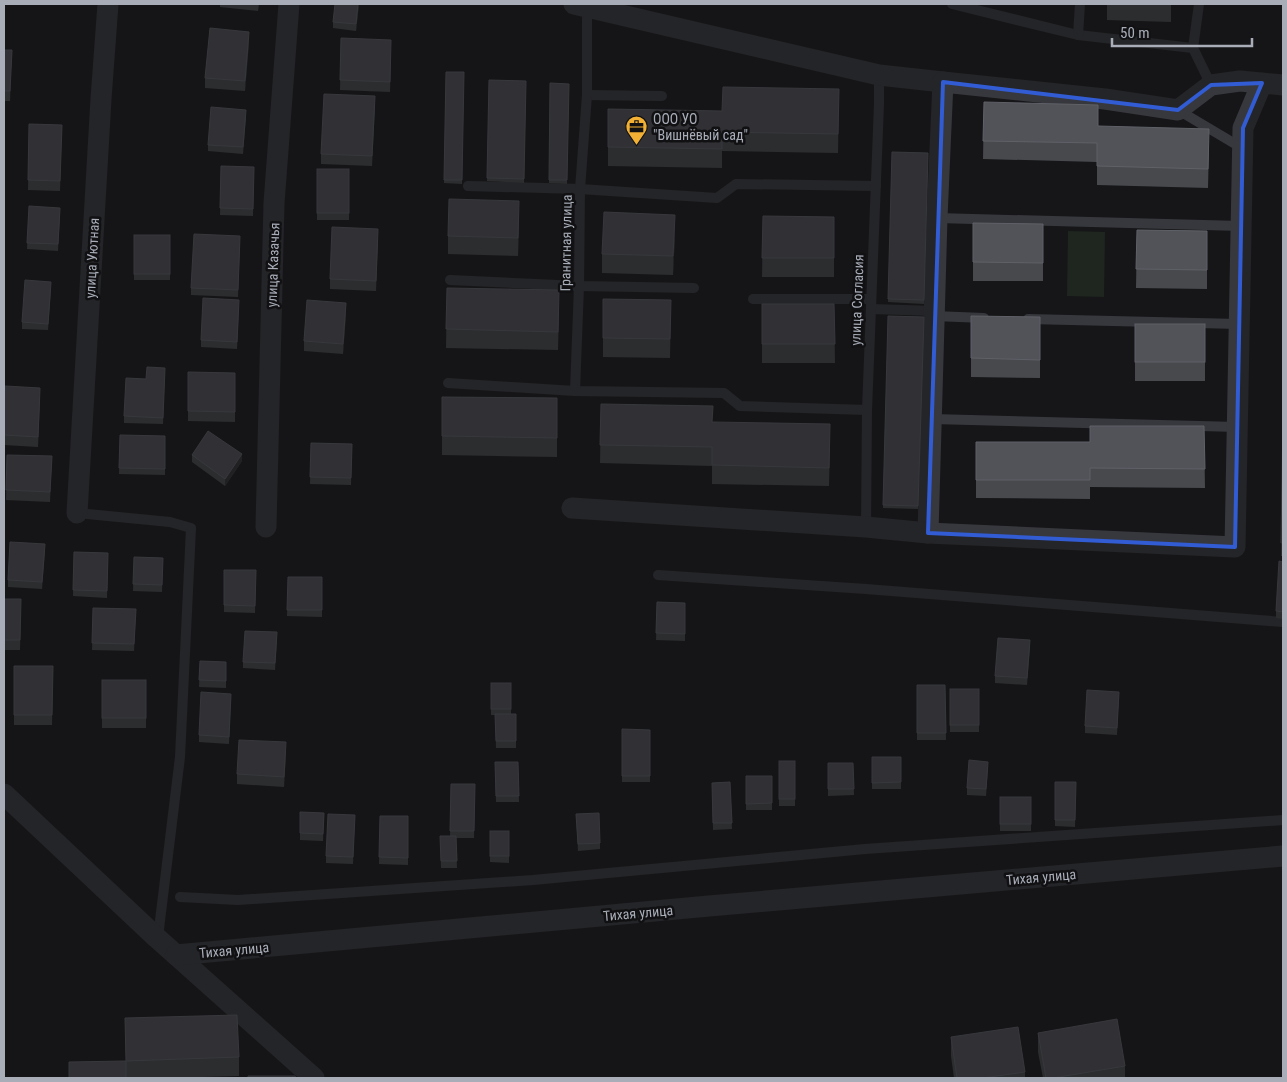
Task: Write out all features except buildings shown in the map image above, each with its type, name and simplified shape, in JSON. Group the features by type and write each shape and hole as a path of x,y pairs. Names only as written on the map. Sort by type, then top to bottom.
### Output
{"street":[{"name":"улица Уютная","path":"77,513 108,4"},
{"name":"улица Казачья","path":"266,527 274,202 289,4"},
{"path":"581,5 879,75 1105,99 1178,110 1211,85 1240,81 1283,84"},
{"path":"928,533 943,82"},
{"path":"572,508 866,527 928,533 1235,547 1243,128 1262,84"},
{"path":"4,794 176,955"},
{"name":"Тихая улица","path":"176,955 1283,856"},
{"name":"Тихая улица","path":"176,955 314,1078"}],"lane":[{"path":"952,4 1078,35 1193,48"},
{"path":"1078,35 1080,4"},
{"path":"1199,4 1193,48 1211,85"},
{"name":"Гранитная улица","path":"575,391 580,189 587,96 581,5"},
{"name":"улица Согласия","path":"866,527 867,410 879,75"},
{"path":"587,96 662,96"},
{"path":"1178,110 1243,149"},
{"path":"468,186 580,189 717,198 736,184 876,186"},
{"path":"937,218 1241,226"},
{"path":"450,280 579,286 694,288"},
{"path":"753,299 871,304 935,314 994,318"},
{"path":"1014,318 1240,324"},
{"path":"448,383 575,391 724,393 740,406 867,410"},
{"path":"932,419 1238,427"},
{"path":"77,513 170,522 191,528 180,756 157,938"},
{"path":"658,576 866,589 1283,622"},
{"path":"180,898 238,900 533,880 865,849 1283,820"}],"highlighted area":[{"path":"943,82 1178,110 1211,85 1262,83 1243,128 1235,547 928,533"}],"shaded area":[{"path":"1068,231 1105,232 1104,297 1067,296"}],"place":[{"name":"ООО УО \"Вишнёвый сад\"","path":"637,146"}]}
